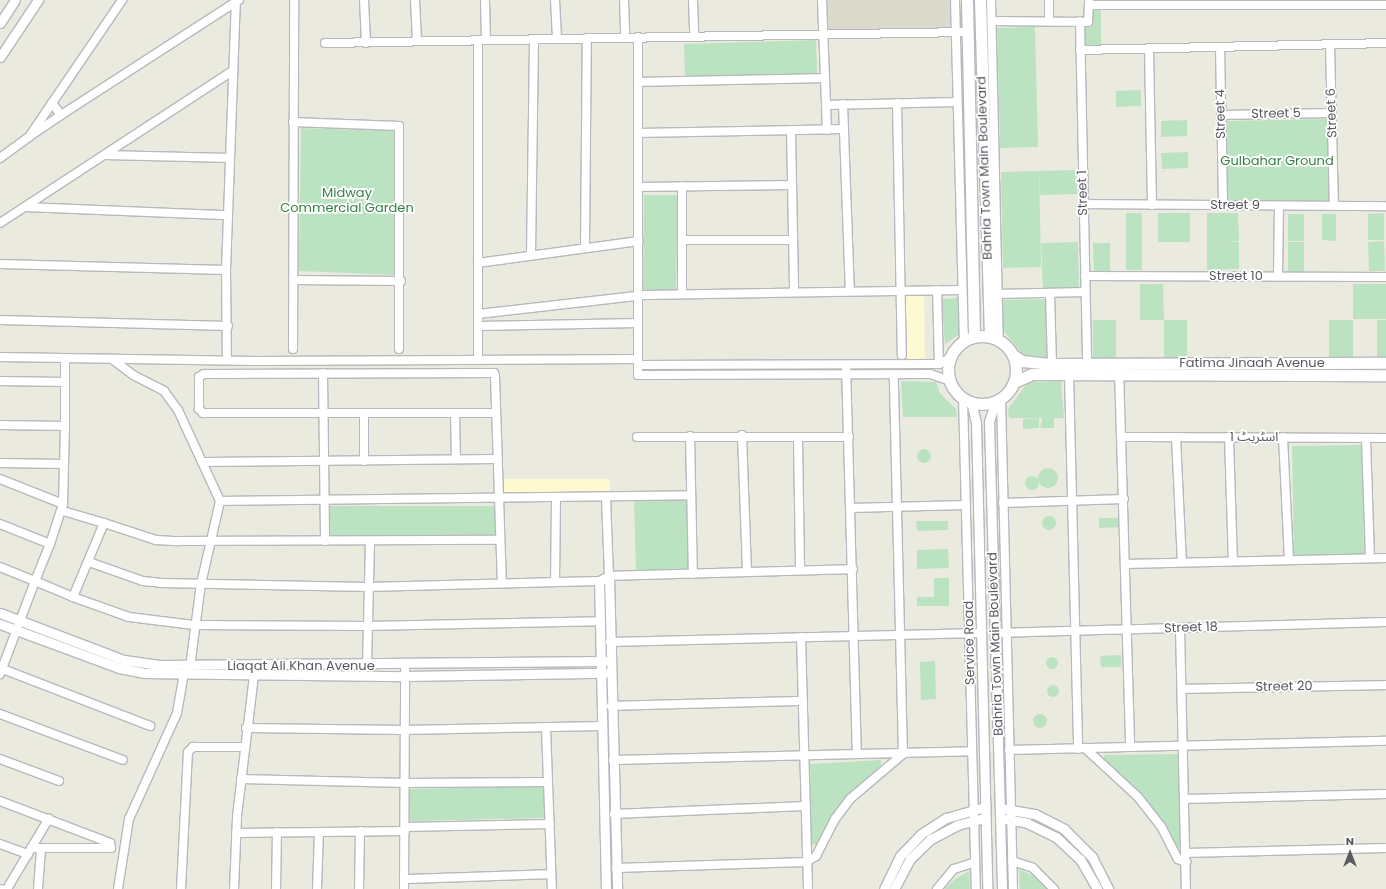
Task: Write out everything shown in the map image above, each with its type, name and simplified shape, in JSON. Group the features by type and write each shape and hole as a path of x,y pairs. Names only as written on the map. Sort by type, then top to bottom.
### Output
{"main road":[{"name":"Bahria Town Main Boulevard","path":"967,0 969,339"},
{"name":"Bahria Town Main Boulevard","path":"980,0 994,338"},
{"path":"994,338 1012,355 1016,368 1014,382 998,399 967,399 950,380 950,358 969,339 994,338"},
{"name":"Fatima Jinaah Avenue","path":"1012,355 1022,361 1052,364 1087,364 1119,369 1386,375"},
{"name":"Fatima Jinaah Avenue","path":"1014,382 1027,374 1069,374 1119,369 1386,363"}],"street":[{"path":"0,23 15,0"},
{"path":"29,137 122,0"},
{"path":"293,349 294,0"},
{"path":"364,0 366,42"},
{"path":"415,0 417,42"},
{"path":"478,360 478,263 482,40 485,0"},
{"path":"555,0 557,39"},
{"path":"624,0 625,38"},
{"path":"693,0 694,36"},
{"path":"822,0 827,130"},
{"path":"955,0 962,290 969,339"},
{"path":"991,0 997,294 994,338"},
{"path":"1049,0 1049,21"},
{"path":"0,57 35,1"},
{"path":"227,360 228,326 226,270 232,71 237,1"},
{"path":"0,158 61,115 237,1"},
{"path":"981,27 992,24 1049,21 1089,21 1089,2 1362,3 1386,5"},
{"name":"Street 1","path":"1080,22 1087,364"},
{"path":"325,43 638,38 824,33 968,32"},
{"path":"585,248 587,38"},
{"path":"638,38 638,375 937,374 950,380"},
{"path":"531,256 534,39"},
{"path":"1080,50 1386,43"},
{"name":"Street 6","path":"1330,45 1334,206"},
{"name":"Street 4","path":"1220,47 1223,205"},
{"path":"1149,49 1152,205"},
{"path":"0,223 232,71"},
{"path":"638,82 825,78"},
{"path":"826,105 958,102"},
{"path":"52,103 61,115"},
{"path":"897,103 902,291 902,355"},
{"path":"843,104 850,291"},
{"name":"Street 5","path":"1221,115 1332,114"},
{"path":"294,122 399,126 401,281 399,349"},
{"path":"638,133 844,129"},
{"path":"791,130 794,292"},
{"path":"105,154 230,158"},
{"path":"638,187 792,185"},
{"path":"682,186 682,294"},
{"name":"Street 9","path":"1084,204 1386,206"},
{"path":"1278,276 1279,206"},
{"path":"25,207 228,215"},
{"path":"682,240 793,240"},
{"path":"478,263 638,241"},
{"path":"0,264 226,270"},
{"name":"Street 10","path":"1085,276 1386,277"},
{"path":"293,280 401,281"},
{"path":"937,290 939,364"},
{"path":"478,314 638,295 962,290"},
{"path":"997,294 1086,292"},
{"path":"1050,293 1052,364"},
{"path":"0,320 228,326"},
{"path":"478,326 638,323"},
{"path":"0,357 227,360 478,360 846,365 939,364 950,358"},
{"path":"66,358 63,508 1,671 150,726"},
{"path":"112,359 133,375 164,391 178,410 205,462 220,501 209,542 201,584 194,625 190,667"},
{"path":"846,365 848,374 857,754"},
{"path":"1119,369 1124,499 1130,747"},
{"path":"496,413 203,413 199,409 200,374 490,372 495,376 496,413 496,459 502,583"},
{"path":"323,373 325,541"},
{"path":"894,374 903,754"},
{"path":"1069,374 1075,631 1082,748 1138,797 1161,826 1178,859 1386,848"},
{"path":"0,381 65,382"},
{"name":"Service Road","path":"967,399 966,505 976,889"},
{"name":"Bahria Town Main Boulevard","path":"967,399 976,423 987,889"},
{"path":"998,399 1004,503 1013,889"},
{"name":"Bahria Town Main Boulevard","path":"998,399 989,422 1002,889"},
{"path":"364,413 364,461"},
{"path":"455,413 456,459"},
{"path":"0,424 65,426"},
{"path":"637,437 742,435 798,438 849,437"},
{"path":"742,435 747,572"},
{"path":"690,436 693,574"},
{"name":"اسٹریٹ 1","path":"1122,437 1386,438"},
{"path":"1176,437 1182,562"},
{"path":"1229,437 1233,562"},
{"path":"1283,437 1289,560"},
{"path":"798,438 800,570"},
{"path":"1366,438 1370,558"},
{"path":"205,462 325,462 496,459"},
{"path":"0,463 64,464"},
{"path":"0,479 63,508 156,540 209,542 500,540"},
{"path":"220,501 325,502 498,500 691,495"},
{"path":"606,498 617,889"},
{"path":"555,582 556,499"},
{"path":"1004,503 1124,499"},
{"path":"851,508 966,505"},
{"path":"73,597 104,523"},
{"path":"0,524 50,544"},
{"path":"367,666 370,540"},
{"path":"1125,564 1386,558"},
{"path":"88,562 143,581 201,584 368,587 599,581 609,576 853,569"},
{"path":"0,567 73,597 129,617 194,625 367,626 599,621"},
{"path":"599,581 601,726 606,889"},
{"name":"Liaqat Ali Khan Avenue","path":"0,613 124,660 190,667 367,666 610,661"},
{"name":"Street 18","path":"996,633 1386,622"},
{"name":"Liaqat Ali Khan Avenue","path":"0,624 118,668 184,675 406,676 610,673"},
{"path":"1180,628 1186,799 1186,889"},
{"path":"610,642 980,633"},
{"path":"801,637 805,755 806,862 808,889"},
{"path":"404,889 406,665"},
{"path":"282,666 282,676"},
{"path":"118,889 129,819 177,713 184,675"},
{"path":"234,889 236,833 244,747 254,676"},
{"name":"Street 20","path":"1182,690 1386,685"},
{"path":"611,706 803,701"},
{"path":"0,714 123,760"},
{"path":"246,728 405,730 601,726"},
{"path":"546,727 552,889"},
{"path":"1009,750 1386,741"},
{"path":"181,889 188,752 193,747 244,747"},
{"path":"613,760 903,754 972,751"},
{"path":"616,868 806,862 816,856 834,819 851,798 903,754"},
{"path":"0,759 59,781"},
{"path":"241,779 405,783 547,782"},
{"path":"1186,799 1386,794"},
{"path":"0,801 49,818 110,843 111,848 41,849 30,851 0,844"},
{"path":"614,814 806,806"},
{"path":"884,889 900,856 921,834 946,818 985,807"},
{"path":"1000,808 1011,809 1042,817 1070,834 1092,857 1108,889"},
{"path":"8,889 49,818"},
{"path":"894,889 905,867 924,845 948,829 974,820 985,818"},
{"path":"1000,818 1035,825 1063,842 1085,865 1097,889"},
{"path":"236,833 360,831 550,824"},
{"path":"359,889 360,831"},
{"path":"276,889 277,832"},
{"path":"317,889 319,832"},
{"path":"38,889 41,849"},
{"path":"1012,861 1033,868 1054,889"},
{"path":"937,889 954,869 975,862"},
{"path":"404,879 551,874"}],"shaded area":[{"path":"826,0 952,0 953,28 827,30"},
{"path":"905,294 924,294 925,359 905,360"},
{"path":"501,479 610,479 610,492 502,495"}],"green space":[{"path":"1092,9 1101,9 1101,45 1084,46 1084,25 1092,25"},
{"path":"1035,27 1038,147 1000,148 997,28"},
{"path":"816,40 817,74 685,78 684,44"},
{"path":"1141,90 1141,106 1116,107 1116,91"},
{"name":"Gulbahar Ground","path":"1328,119 1329,201 1227,203 1226,121"},
{"path":"1187,120 1187,136 1161,137 1161,121"},
{"name":"Midway Commercial Garden","path":"301,128 394,131 395,275 299,271"},
{"path":"1188,152 1188,168 1162,169 1161,153"},
{"path":"1076,170 1077,194 1040,195 1039,171"},
{"path":"1039,171 1041,267 1003,268 1001,172"},
{"path":"644,195 678,195 676,290 643,291"},
{"path":"1126,213 1142,213 1142,270 1126,270"},
{"path":"1158,213 1190,213 1190,242 1158,242"},
{"path":"1207,213 1238,213 1239,241 1227,242 1239,242 1239,269 1207,270"},
{"path":"1384,213 1384,240 1368,240 1368,214"},
{"path":"1288,214 1304,214 1304,241 1288,241"},
{"path":"1322,214 1336,214 1336,241 1322,240"},
{"path":"1384,241 1385,271 1369,271 1368,242"},
{"path":"1078,242 1079,290 1043,291 1041,243"},
{"path":"1288,242 1304,242 1304,272 1288,272"},
{"path":"1093,243 1110,243 1110,271 1094,271"},
{"path":"1140,284 1163,284 1164,320 1140,320"},
{"path":"1353,284 1386,284 1386,319 1353,319"},
{"path":"960,298 961,333 945,344 941,299"},
{"path":"1046,299 1048,357 1024,356 1002,329 1001,300"},
{"path":"1093,320 1116,320 1116,359 1093,359"},
{"path":"1164,320 1187,320 1187,359 1164,359"},
{"path":"1329,320 1353,320 1353,359 1329,359"},
{"path":"1377,320 1386,320 1386,358 1377,358"},
{"path":"901,381 936,382 940,393 956,409 957,417 903,417"},
{"path":"1061,381 1064,418 1054,418 1054,428 1040,428 1042,418 1039,418 1039,428 1023,429 1023,419 1038,418 1009,418 1008,409 1028,382"},
{"path":"1362,445 1364,554 1294,555 1292,446"},
{"path":"924,449 929,451 931,456 929,461 924,463 919,461 917,456 919,451"},
{"path":"1048,468 1055,471 1058,478 1055,485 1048,488 1041,485 1038,478 1041,471"},
{"path":"1029,476 1035,476 1039,480 1039,486 1035,490 1029,490 1025,486 1025,480"},
{"path":"686,498 689,569 636,571 634,500"},
{"path":"328,506 495,506 495,535 330,536"},
{"path":"1049,516 1054,518 1056,523 1054,528 1049,530 1044,528 1042,523 1044,518"},
{"path":"1099,518 1119,518 1119,527 1099,528"},
{"path":"916,521 948,521 948,530 917,531"},
{"path":"948,549 949,568 917,569 917,550"},
{"path":"934,578 949,578 949,606 917,606 917,597 934,597"},
{"path":"1121,655 1121,667 1101,667 1100,656"},
{"path":"1050,657 1054,657 1058,663 1054,669 1050,669 1046,665 1046,661"},
{"path":"935,661 936,699 921,700 920,662"},
{"path":"1051,685 1055,685 1059,691 1055,697 1051,697 1047,693 1047,689"},
{"path":"1040,714 1045,716 1047,721 1045,726 1040,728 1035,726 1033,721 1035,716"},
{"path":"1180,754 1181,848 1178,848 1148,801 1103,759 1104,755"},
{"path":"881,760 881,765 834,812 816,845 811,844 810,764"},
{"path":"543,786 545,818 410,821 410,789"},
{"path":"1019,869 1034,876 1047,889 1020,889"},
{"path":"969,871 970,889 945,889 955,879"}]}
